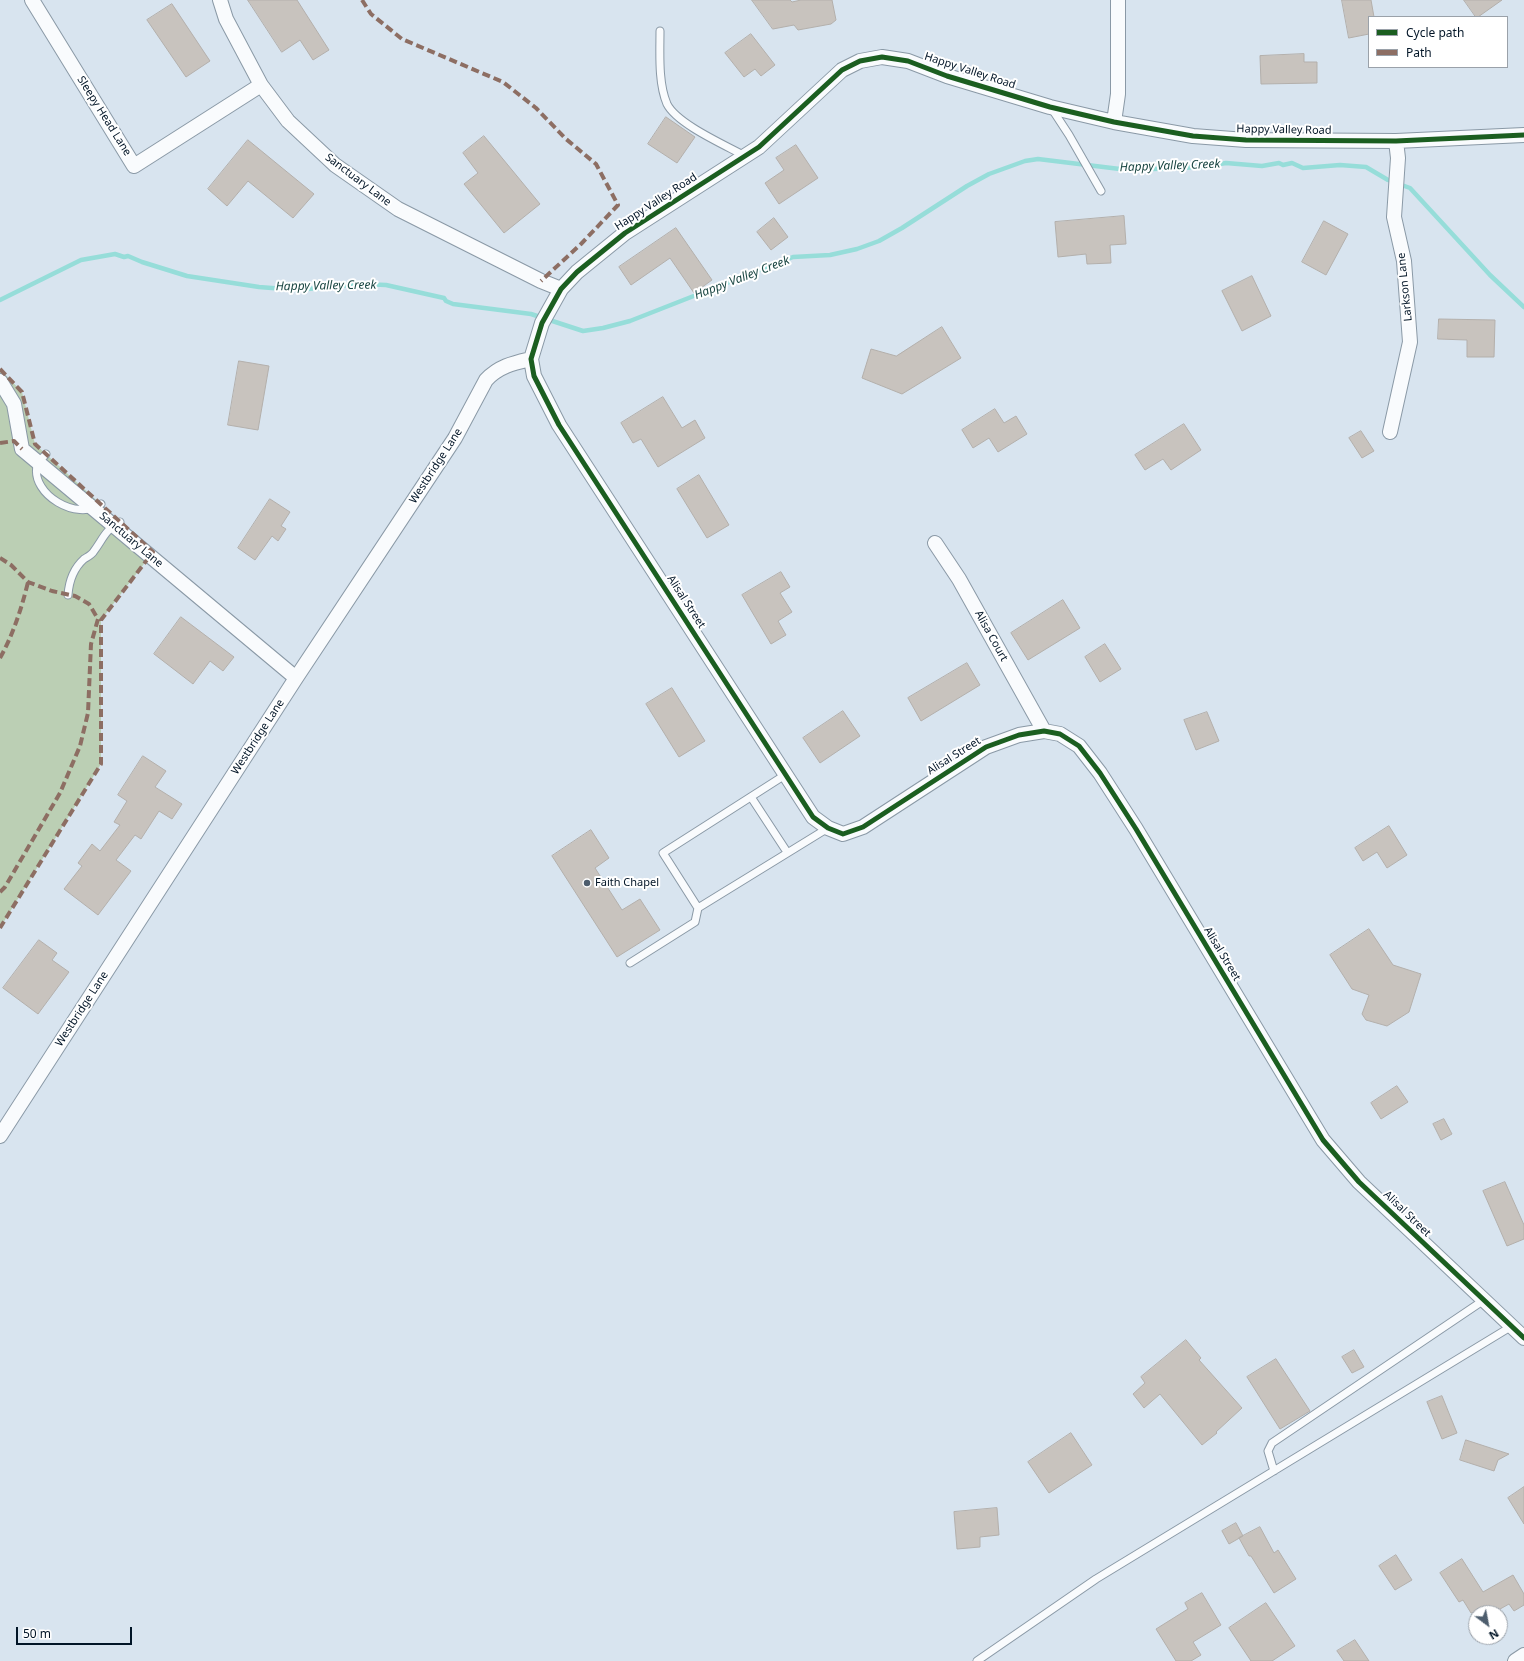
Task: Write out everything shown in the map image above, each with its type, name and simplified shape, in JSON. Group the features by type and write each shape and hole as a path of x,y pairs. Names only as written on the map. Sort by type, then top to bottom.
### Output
{"street":[{"name":"Sleepy Head Lane","path":"32,0 134,166 261,84"},
{"name":"Sanctuary Lane","path":"220,0 226,19 261,84 288,121 335,165 398,209 541,281 561,289"},
{"path":"1114,122 1118,94 1118,0"},
{"name":"Happy Valley Road","path":"531,358 542,323 561,289 577,272 625,233 759,147 842,70 860,61 882,57 908,61 947,76 1050,107 1114,122 1194,136 1246,140 1396,141 1524,135"},
{"name":"Larkson Lane","path":"1390,432 1410,342 1404,261 1394,217 1398,158 1396,141"},
{"name":"Westbridge Lane","path":"0,1136 296,678 455,438 486,380 492,373 506,365 531,358"},
{"name":"Alisal Street","path":"531,358 534,376 560,425 812,818 828,828 844,834 863,827 986,747 1019,734 1044,731 1060,734 1079,746 1100,773 1323,1140 1359,1182 1524,1338"},
{"name":"Sanctuary Lane","path":"0,381 14,404 22,449 42,458 296,678"},
{"name":"Alisa Court","path":"935,543 959,579 1044,731"},
{"path":"1515,1661 1524,1655"}],"lane":[{"path":"660,31 660,74 668,104 693,128 745,156"},
{"path":"1050,107 1069,135 1101,191"},
{"path":"68,595 71,580 76,568 94,552 102,538 117,524"},
{"path":"630,963 695,922 698,908 663,853 785,775"},
{"path":"751,797 787,852"},
{"path":"698,908 828,828"},
{"path":"1274,1471 1268,1451 1272,1443 1484,1300"},
{"path":"977,1661 1096,1579 1512,1326"}],"green space":[{"path":"0,369 22,392 35,444 153,552 101,620 101,764 0,928"}],"building":[{"path":"248,0 297,0 329,50 313,60 300,40 282,52"},
{"path":"752,0 790,0 792,2 801,0 832,0 836,20 831,24 798,30 794,25 773,29"},
{"path":"1342,0 1371,0 1374,16 1368,16 1368,34 1349,38"},
{"path":"1464,0 1502,0 1479,16 1475,16"},
{"path":"172,4 210,61 186,77 147,20"},
{"path":"751,34 775,65 761,76 755,69 744,77 725,53"},
{"path":"1304,54 1304,62 1317,62 1317,83 1261,84 1260,56"},
{"path":"666,117 695,137 677,163 648,144"},
{"path":"484,136 540,204 504,233 464,184 478,173 463,153"},
{"path":"248,140 314,194 293,218 248,181 227,206 208,189"},
{"path":"796,145 818,178 779,204 765,183 784,170 776,158"},
{"path":"1124,216 1126,244 1110,245 1111,263 1087,264 1086,254 1058,257 1055,222"},
{"path":"774,218 788,237 771,250 757,232"},
{"path":"1324,221 1348,234 1326,275 1302,262"},
{"path":"676,228 712,280 694,293 670,258 631,285 619,267"},
{"path":"1252,276 1271,316 1242,331 1222,291"},
{"path":"1439,319 1495,320 1494,357 1467,357 1467,340 1438,339"},
{"path":"942,327 961,358 902,394 862,378 871,349 896,356"},
{"path":"239,361 269,366 258,430 228,425"},
{"path":"663,397 682,428 695,420 705,438 658,467 641,439 633,443 621,423"},
{"path":"995,409 1004,423 1016,416 1027,434 998,452 989,438 973,448 962,430"},
{"path":"1184,424 1201,450 1171,470 1163,459 1145,470 1135,455"},
{"path":"1361,431 1374,451 1362,458 1349,438"},
{"path":"699,475 729,525 707,538 677,489"},
{"path":"270,499 290,512 281,526 286,529 278,541 272,536 255,560 238,548"},
{"path":"781,572 790,587 780,593 792,612 778,621 786,635 771,644 742,595"},
{"path":"1063,600 1080,628 1028,660 1011,633"},
{"path":"181,617 234,657 223,671 210,661 193,684 154,654"},
{"path":"1105,644 1121,669 1100,682 1085,657"},
{"path":"967,663 980,685 921,721 908,698"},
{"path":"672,688 705,741 679,757 646,704"},
{"path":"843,711 860,736 820,763 803,738"},
{"path":"1207,712 1219,741 1196,750 1184,720"},
{"path":"143,756 166,771 155,787 182,804 172,819 159,811 141,839 135,835 116,860 131,871 98,915 64,889 82,866 78,863 92,844 100,851 120,825 114,822 127,801 118,795"},
{"path":"1389,826 1407,855 1387,868 1377,852 1363,861 1355,848"},
{"name":"Faith Chapel","path":"591,830 609,858 595,868 622,910 640,899 660,930 617,957 552,856"},
{"path":"1369,929 1393,965 1421,974 1409,1012 1387,1026 1366,1020 1362,1014 1369,995 1352,989 1330,955"},
{"path":"39,940 57,953 52,960 69,972 38,1014 3,988"},
{"path":"1397,1086 1408,1102 1381,1119 1371,1103"},
{"path":"1444,1119 1452,1134 1441,1140 1433,1124"},
{"path":"1505,1182 1524,1225 1524,1239 1507,1246 1483,1191"},
{"path":"1186,1340 1201,1358 1199,1360 1242,1408 1216,1432 1217,1433 1202,1445 1160,1394 1144,1408 1133,1394 1145,1383 1141,1377"},
{"path":"1354,1350 1364,1367 1352,1373 1342,1357"},
{"path":"1276,1359 1310,1411 1280,1429 1247,1377"},
{"path":"1442,1396 1457,1433 1442,1439 1427,1402"},
{"path":"1071,1433 1092,1465 1049,1493 1028,1462"},
{"path":"1466,1440 1509,1454 1498,1460 1494,1471 1460,1460"},
{"path":"1524,1487 1524,1524 1508,1498"},
{"path":"997,1508 999,1535 980,1537 980,1547 957,1549 954,1512"},
{"path":"1236,1523 1243,1536 1229,1544 1222,1531"},
{"path":"1260,1527 1274,1553 1278,1550 1296,1579 1274,1593 1251,1556 1249,1556 1239,1538"},
{"path":"1396,1555 1412,1580 1395,1590 1379,1566"},
{"path":"1462,1559 1483,1592 1513,1575 1524,1594 1524,1605 1514,1611 1509,1604 1468,1605 1468,1608 1463,1600 1459,1602 1440,1573"},
{"path":"1202,1593 1221,1625 1193,1642 1201,1655 1191,1661 1176,1661 1156,1629 1188,1609 1185,1603"},
{"path":"1266,1603 1295,1646 1272,1661 1251,1661 1229,1628"},
{"path":"1355,1640 1369,1661 1344,1661 1337,1651"}],"waterway":[{"name":"Happy Valley Creek","path":"0,300 81,260 115,254 124,257 128,256 187,276 259,287 297,290 362,284 386,285 444,298 446,301 453,304 531,314 583,331 603,328 630,321 793,257 830,255 857,249 879,241 989,174 1025,161 1038,159 1128,170 1201,167 1226,163 1262,166 1279,163 1283,165 1292,163 1303,168 1340,165 1366,167 1388,180 1410,188 1490,275 1524,307"}],"marked path":[{"path":"362,0 371,14 402,39 503,82 536,108 566,139 596,164 618,205 581,244 541,281"},
{"path":"0,369 22,392 35,444 153,552 101,620 101,764 0,928"},
{"path":"0,443 14,441 22,449"},
{"path":"0,558 11,565 28,582 52,591 75,596 89,604 98,619 91,644 88,713 80,746 60,793 5,887 0,892"},
{"path":"0,658 17,621 28,582"}],"cycle path":[{"path":"1524,135 1396,141 1246,140 1193,136 1114,122 1050,107 947,76 908,61 882,57 860,61 842,70 759,147 625,233 577,272 561,289 542,323 531,359 534,376 559,425 813,817 828,828 843,834 863,827 986,747 1019,735 1044,731 1060,734 1079,746 1100,773 1136,829 1323,1140 1359,1182 1524,1338"}],"place":[{"name":"Faith Chapel","path":"587,883"}]}
